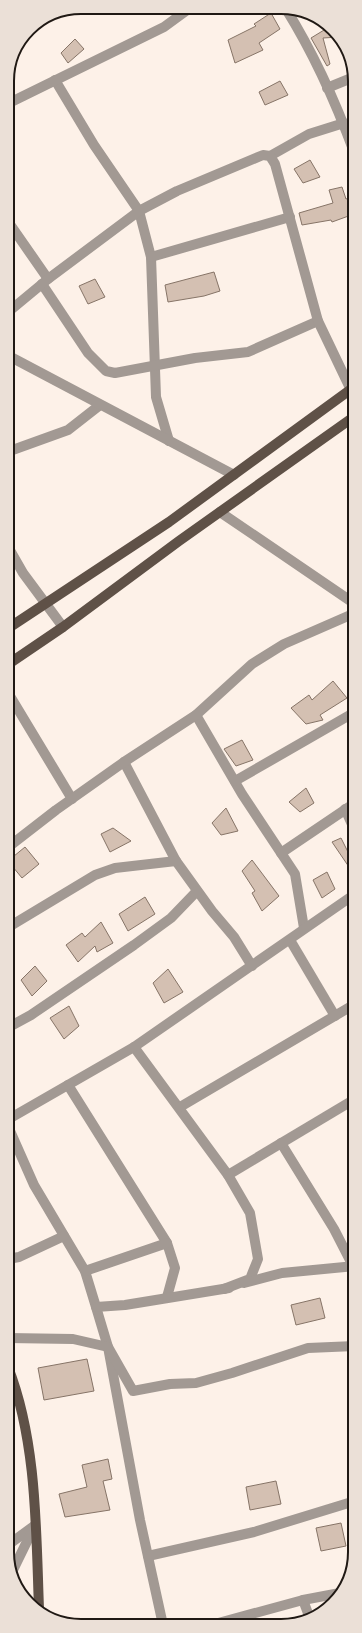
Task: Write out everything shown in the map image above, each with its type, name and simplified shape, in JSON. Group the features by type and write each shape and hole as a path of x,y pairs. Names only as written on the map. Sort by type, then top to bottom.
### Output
{"main road":[{"path":"14,624 169,522 348,392"},
{"path":"14,660 63,627 348,420"},
{"path":"14,1388 24,1424 35,1524 39,1603"}],"street":[{"path":"14,100 164,27 182,14"},
{"path":"290,15 306,41 348,135"},
{"path":"55,80 94,145 139,211 151,257 156,396 169,441"},
{"path":"327,88 348,80"},
{"path":"14,307 139,211 177,191 263,155 270,156 309,134 344,123"},
{"path":"270,156 275,164 318,320 348,378"},
{"path":"151,257 219,239 290,217"},
{"path":"14,231 88,353 106,371 115,373 195,358 248,352 318,320"},
{"path":"14,359 234,475"},
{"path":"14,449 68,430 100,405"},
{"path":"220,512 348,599"},
{"path":"14,557 23,573 63,627"},
{"path":"14,843 124,762 196,715 252,664 284,644 348,616"},
{"path":"14,703 72,799"},
{"path":"196,715 234,780 295,874 304,928"},
{"path":"234,780 348,716"},
{"path":"124,762 176,861 197,891 234,937 252,966"},
{"path":"281,853 348,806"},
{"path":"345,808 348,815"},
{"path":"14,924 95,875 115,868 176,861"},
{"path":"14,1024 31,1015 134,945 171,918 197,891"},
{"path":"14,1116 134,1047 348,899"},
{"path":"290,940 335,1016"},
{"path":"180,1107 348,1008"},
{"path":"134,1047 180,1107 208,1149 228,1175 250,1213 258,1259 250,1279 224,1289"},
{"path":"68,1085 167,1243 175,1268 166,1297"},
{"path":"228,1175 348,1103"},
{"path":"14,1138 34,1185 85,1272 96,1307 108,1347 148,1556 162,1619"},
{"path":"281,1143 334,1229 348,1255"},
{"path":"14,1257 19,1257 64,1236"},
{"path":"85,1272 167,1243"},
{"path":"96,1307 125,1305 166,1297 224,1289 282,1273 348,1267"},
{"path":"14,1338 73,1339 108,1347 133,1391 170,1384 196,1383 308,1348 348,1346"},
{"path":"148,1556 254,1532 348,1503"},
{"path":"14,1540 35,1524"},
{"path":"16,1564 35,1524"},
{"path":"233,1619 333,1594"},
{"path":"303,1600 308,1613"}],"building":[{"path":"272,14 280,29 259,43 263,50 235,63 228,40 256,26 254,24"},
{"path":"324,30 331,37 323,38 330,64 327,66 311,38"},
{"path":"75,39 84,49 68,63 61,53"},
{"path":"280,81 288,95 265,105 259,92"},
{"path":"310,160 320,177 303,183 294,169"},
{"path":"342,187 346,199 348,198 348,216 332,222 331,220 302,225 299,213 333,203 329,190"},
{"path":"214,272 220,291 204,296 168,302 165,285"},
{"path":"95,279 105,297 88,304 79,286"},
{"path":"333,681 347,698 320,715 323,720 306,724 291,708 309,695 312,700"},
{"path":"242,740 253,760 236,766 224,749"},
{"path":"306,788 314,803 300,812 289,802"},
{"path":"226,808 238,831 221,835 212,823"},
{"path":"113,828 131,841 110,852 101,834"},
{"path":"341,838 348,852 348,866 332,842"},
{"path":"25,847 39,864 22,878 14,868 14,856"},
{"path":"252,860 279,896 262,911 252,893 255,891 242,871"},
{"path":"327,872 335,889 322,898 313,880"},
{"path":"145,897 155,914 128,931 119,914"},
{"path":"101,922 113,943 97,952 95,946 78,962 66,945 82,933 85,937"},
{"path":"35,966 47,981 32,996 21,980"},
{"path":"168,969 183,992 164,1003 153,983"},
{"path":"69,1006 79,1026 64,1039 50,1018"},
{"path":"320,1298 325,1318 296,1325 291,1305"},
{"path":"87,1359 94,1391 44,1400 38,1368"},
{"path":"108,1459 112,1479 103,1481 110,1510 65,1517 59,1494 87,1487 82,1465"},
{"path":"276,1481 281,1504 250,1510 246,1487"},
{"path":"341,1523 346,1546 321,1551 316,1528"}]}
